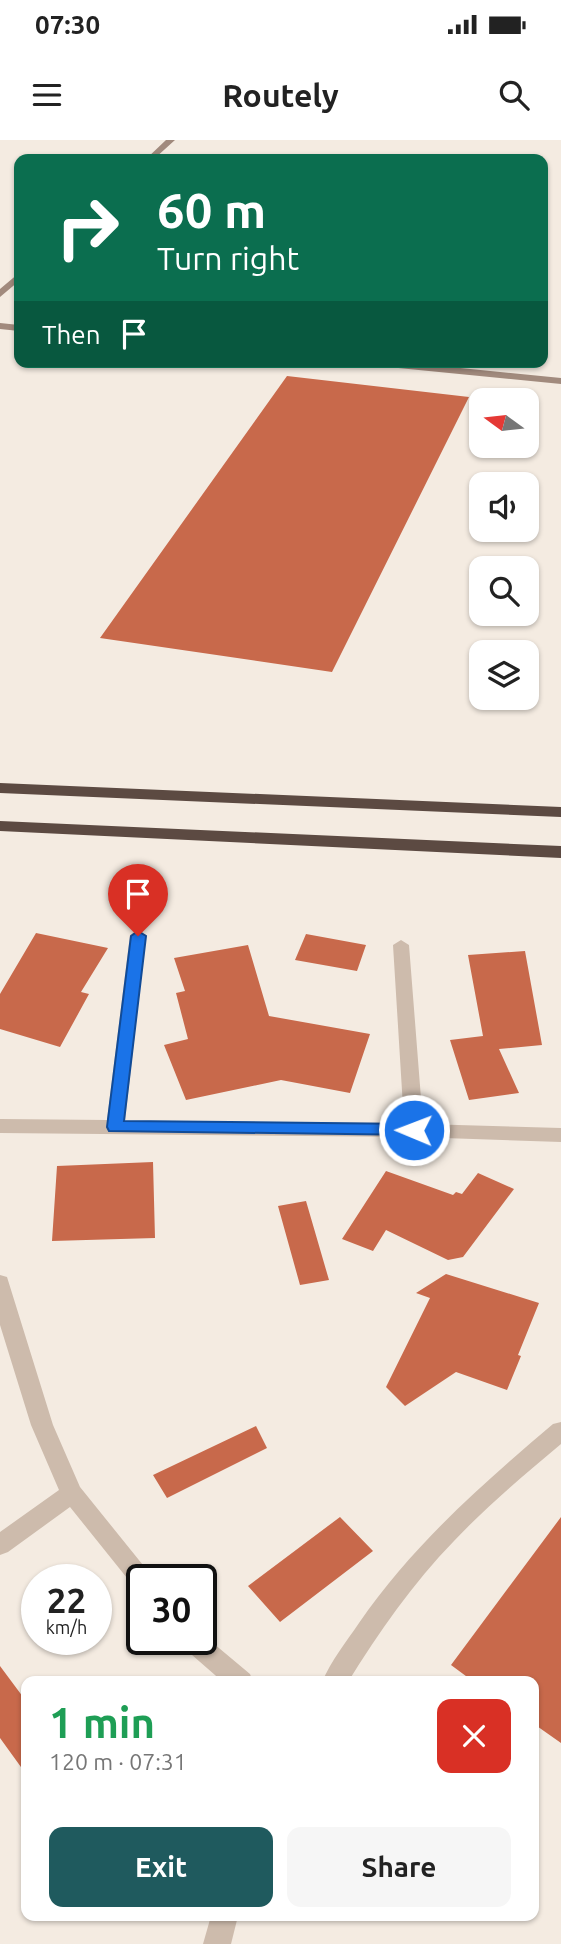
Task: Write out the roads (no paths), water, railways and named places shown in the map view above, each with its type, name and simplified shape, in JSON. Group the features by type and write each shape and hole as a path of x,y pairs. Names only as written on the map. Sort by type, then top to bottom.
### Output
{"highway":[{"path":"0,788 561,812"},
{"path":"0,826 561,852"},
{"path":"232,837 561,865"}],"street":[{"path":"156,154 172,140"},
{"path":"0,293 14,280"},
{"path":"429,368 561,381"},
{"path":"115,1127 138,936"},
{"path":"401,945 414,1130"},
{"path":"0,1132 0,1126 414,1130 561,1135"},
{"path":"0,1283 8,1318 38,1413 72,1493 130,1564"},
{"path":"338,1676 374,1621 442,1536 506,1476 561,1431"},
{"path":"0,1545 72,1493"},
{"path":"210,1655 234,1676"},
{"path":"217,1944 224,1921"}]}
